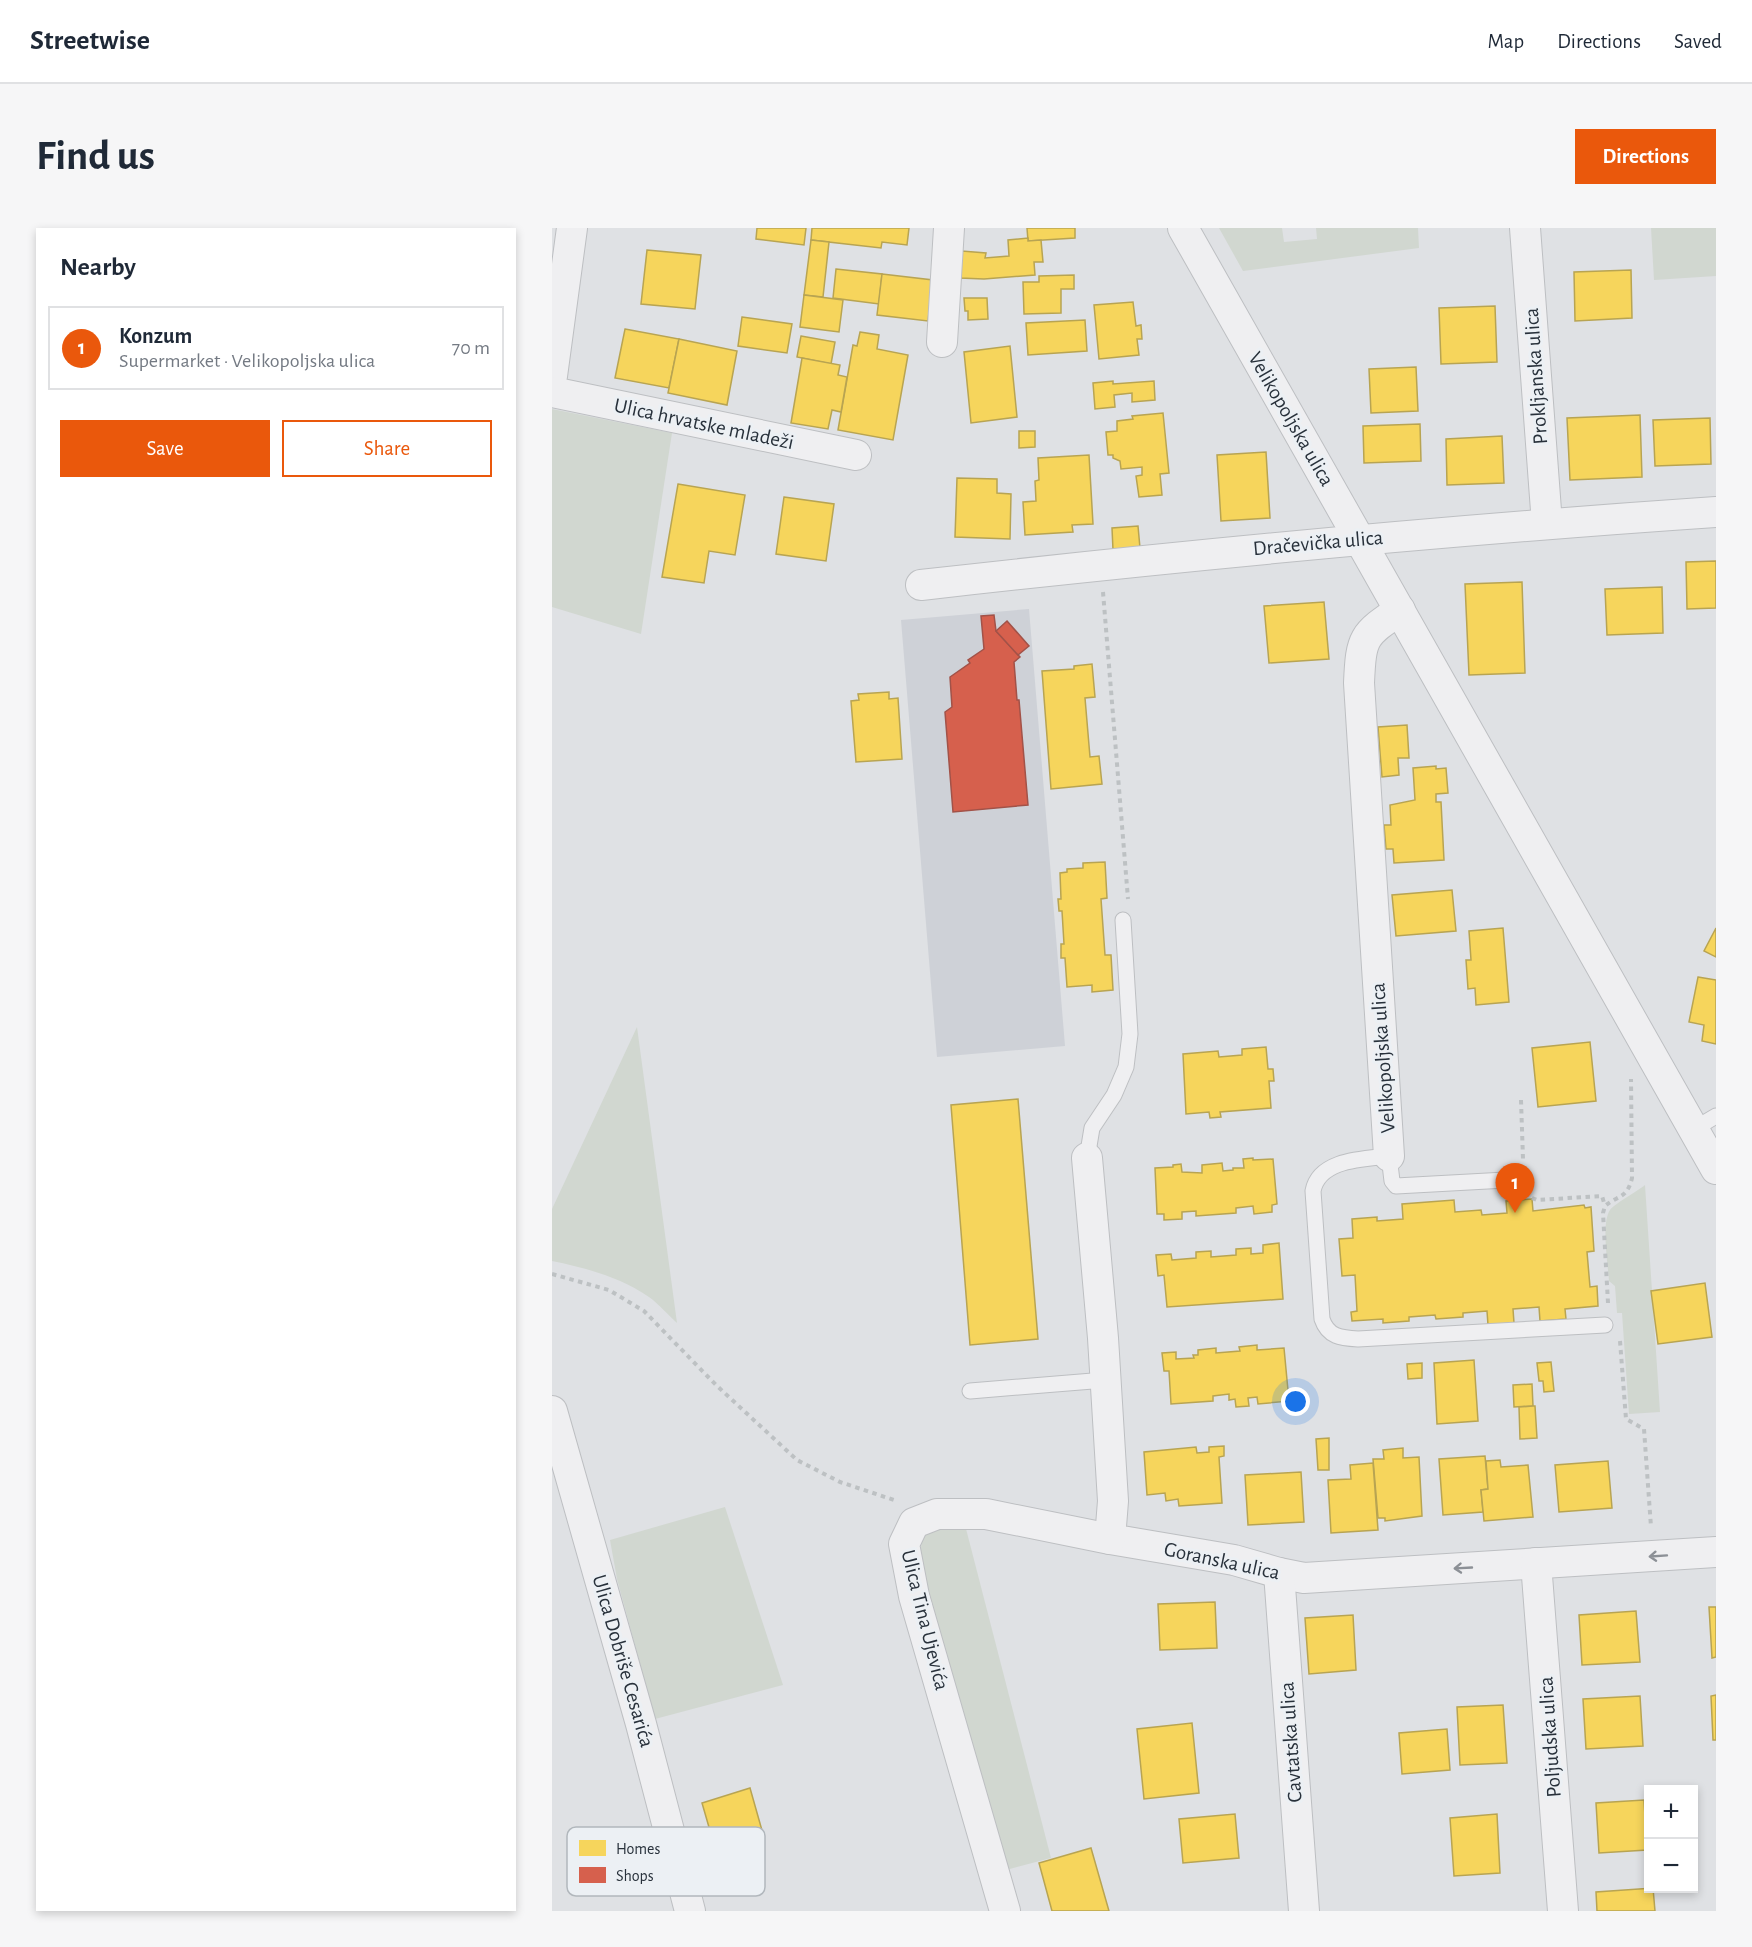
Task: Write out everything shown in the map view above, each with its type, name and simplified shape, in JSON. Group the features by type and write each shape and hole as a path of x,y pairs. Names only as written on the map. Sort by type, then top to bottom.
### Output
{"street":[{"path":"552,376 572,228"},
{"path":"942,342 949,228"},
{"name":"Velikopoljska ulica","path":"1183,228 1401,610 1705,1123 1716,1169"},
{"name":"Prokljanska ulica","path":"1525,228 1547,524"},
{"name":"Ulica hrvatske mladeži","path":"552,392 856,455"},
{"name":"Dračevička ulica","path":"921,585 1100,564 1360,539 1716,512"},
{"name":"Velikopoljska ulica","path":"1389,1156 1359,683 1360,650 1372,629 1401,610"},
{"path":"1088,1158 1106,1380 1113,1501 1110,1539"},
{"name":"Ulica Dobriše Cesarića","path":"552,1411 668,1827"},
{"name":"Ulica Tina Ujevića","path":"1005,1911 914,1596 904,1544 914,1524 937,1514 986,1514 1110,1539"},
{"name":"Goranska ulica","path":"1110,1539 1234,1560 1279,1574 1304,1578 1716,1552"},
{"name":"Poljudska ulica","path":"1536,1563 1563,1911"},
{"name":"Cavtatska ulica","path":"1279,1574 1304,1911"},
{"name":"Ulica Dobriše Cesarića","path":"686,1896 690,1911"}],"lane":[{"path":"1088,1158 1092,1128 1114,1095 1126,1067 1129,1051 1123,920"},
{"path":"1389,1156 1392,1181 1396,1186 1524,1179"},
{"name":"Velikopoljska ulica","path":"1389,1156 1358,1159 1337,1165 1326,1171 1315,1183 1313,1191 1322,1319 1325,1328 1332,1335 1358,1339 1611,1322"},
{"path":"970,1391 1106,1380"}],"path":[{"path":"1100,564 1128,902 1123,920"},
{"path":"1631,1078 1632,1178 1626,1194 1605,1206 1603,1213 1611,1322 1626,1419 1644,1429 1654,1556"},
{"path":"552,1274 609,1290 644,1311 716,1384 797,1460 840,1482 937,1514"}],"shaded area":[{"path":"1219,228 1282,228 1284,242 1317,239 1316,228 1418,228 1419,248 1243,271"},
{"path":"1651,228 1716,228 1716,276 1654,280"},
{"path":"552,409 672,433 641,634 552,607"},
{"path":"1029,609 1065,1046 937,1057 901,620"},
{"path":"637,1027 677,1323 653,1300 626,1284 590,1270 552,1261 552,1209"},
{"path":"1645,1185 1660,1412 1629,1414 1622,1313 1617,1313 1615,1286 1609,1281 1606,1224 1612,1207"},
{"path":"725,1507 783,1685 655,1719 617,1579 610,1540"},
{"path":"964,1521 1051,1858 1006,1870 919,1565 922,1539 934,1524"}],"building: Homes":[{"path":"757,228 806,228 804,245 756,239"},
{"path":"812,228 909,228 907,245 882,242 881,248 811,240"},
{"path":"1027,228 1075,228 1075,238 1028,241"},
{"path":"1028,238 1028,241 1041,240 1043,262 1034,262 1035,275 984,279 960,278 962,251 986,253 985,258 1009,256 1008,240"},
{"path":"811,240 829,242 823,297 804,295"},
{"path":"647,250 701,255 695,309 641,304"},
{"path":"836,269 882,274 879,304 833,298"},
{"path":"1631,270 1632,318 1575,321 1574,272"},
{"path":"882,274 933,280 928,321 877,315"},
{"path":"1074,275 1074,289 1061,289 1061,313 1024,314 1023,282 1039,282 1039,276"},
{"path":"804,295 843,300 839,332 800,327"},
{"path":"964,298 987,298 988,319 968,320"},
{"path":"1133,302 1136,326 1141,325 1142,339 1137,339 1139,355 1099,359 1094,305"},
{"path":"1495,306 1497,362 1441,364 1439,308"},
{"path":"742,317 792,324 787,353 738,346"},
{"path":"1085,320 1087,351 1028,355 1026,323"},
{"path":"625,329 679,339 669,388 615,378"},
{"path":"860,332 879,335 877,349 908,355 893,440 838,430 853,345 857,346"},
{"path":"801,336 835,342 831,364 797,357"},
{"path":"679,339 737,351 727,405 668,393"},
{"path":"1010,346 1017,417 971,423 964,352"},
{"path":"802,358 840,365 838,375 847,377 841,412 832,410 828,429 791,423"},
{"path":"1416,367 1418,411 1371,413 1369,369"},
{"path":"1113,381 1113,384 1154,381 1155,400 1132,402 1132,393 1114,395 1115,407 1095,409 1093,383"},
{"path":"1163,413 1169,473 1160,474 1162,495 1139,497 1136,476 1142,475 1142,467 1121,469 1120,461 1113,458 1113,455 1108,455 1106,432 1117,431 1117,421 1133,419 1132,416"},
{"path":"1640,415 1642,477 1570,480 1567,418"},
{"path":"1710,418 1711,464 1655,466 1653,420"},
{"path":"1420,424 1421,461 1364,463 1363,426"},
{"path":"1019,431 1035,431 1035,447 1019,448"},
{"path":"1502,436 1504,483 1447,485 1446,439"},
{"path":"1266,452 1270,518 1221,521 1217,455"},
{"path":"1089,455 1093,524 1072,525 1073,532 1025,535 1023,502 1036,501 1035,481 1039,480 1038,458"},
{"path":"957,478 997,479 997,493 1011,494 1010,539 955,537"},
{"path":"678,484 745,495 735,555 709,551 704,583 662,577"},
{"path":"784,497 834,504 826,561 776,554"},
{"path":"1138,526 1140,548 1113,550 1112,528"},
{"path":"1716,561 1716,608 1687,609 1686,562"},
{"path":"1522,582 1525,673 1469,675 1465,584"},
{"path":"1662,587 1663,633 1607,635 1605,589"},
{"path":"1324,602 1329,659 1269,663 1264,606"},
{"path":"1092,664 1095,697 1085,698 1090,757 1099,756 1102,784 1051,789 1042,671 1074,669 1074,666"},
{"path":"889,692 889,699 898,698 902,759 856,762 851,701 859,700 858,694"},
{"path":"1407,725 1409,758 1398,758 1399,775 1382,777 1378,727"},
{"path":"1436,766 1436,769 1446,768 1448,793 1436,794 1436,802 1441,802 1444,860 1394,863 1393,849 1386,849 1384,825 1391,825 1390,805 1415,800 1413,768"},
{"path":"1105,862 1107,898 1101,899 1105,955 1111,955 1113,990 1092,992 1092,985 1067,987 1065,958 1061,958 1061,944 1064,944 1062,911 1059,911 1058,899 1061,899 1060,873 1067,872 1067,869 1083,868 1083,863"},
{"path":"1452,890 1456,931 1396,936 1392,895"},
{"path":"1503,928 1509,1002 1476,1005 1475,988 1468,989 1466,960 1471,960 1469,931"},
{"path":"1716,928 1716,957 1704,951"},
{"path":"1698,977 1716,980 1716,1044 1702,1041 1704,1025 1689,1022"},
{"path":"1590,1042 1596,1101 1538,1107 1532,1048"},
{"path":"1266,1047 1268,1069 1273,1069 1274,1081 1269,1081 1271,1108 1220,1112 1221,1117 1210,1118 1209,1112 1186,1114 1183,1054 1218,1051 1219,1057 1242,1055 1242,1049"},
{"path":"1018,1099 1038,1339 970,1345 951,1105"},
{"path":"1253,1158 1253,1160 1273,1159 1277,1204 1272,1205 1272,1212 1254,1214 1253,1206 1236,1208 1236,1213 1196,1216 1196,1211 1182,1212 1182,1219 1164,1220 1164,1214 1157,1214 1155,1168 1181,1164 1182,1172 1202,1173 1202,1165 1222,1163 1223,1171 1233,1170 1233,1168 1244,1168 1243,1159"},
{"path":"1532,1199 1533,1211 1584,1205 1585,1208 1591,1207 1594,1251 1587,1252 1590,1287 1597,1286 1598,1306 1565,1309 1566,1319 1540,1321 1539,1307 1513,1309 1514,1323 1488,1325 1487,1311 1463,1313 1463,1317 1436,1319 1435,1315 1409,1317 1409,1321 1383,1323 1383,1319 1352,1321 1351,1312 1357,1311 1355,1275 1342,1276 1339,1239 1353,1238 1352,1219 1377,1217 1377,1221 1403,1219 1402,1204 1454,1200 1455,1212 1481,1210 1482,1215 1507,1213 1506,1201"},
{"path":"1279,1243 1283,1299 1167,1307 1164,1275 1158,1276 1156,1255 1171,1254 1172,1260 1196,1258 1196,1252 1211,1251 1211,1257 1236,1255 1236,1249 1251,1248 1251,1254 1263,1253 1263,1245"},
{"path":"1705,1283 1712,1337 1658,1344 1651,1291"},
{"path":"1257,1345 1257,1350 1284,1348 1289,1401 1258,1404 1257,1397 1248,1398 1249,1406 1236,1407 1235,1399 1229,1400 1229,1394 1213,1396 1213,1401 1171,1404 1169,1371 1164,1371 1162,1353 1176,1352 1176,1359 1194,1358 1193,1355 1198,1355 1198,1350 1216,1348 1216,1353 1240,1351 1239,1347"},
{"path":"1474,1360 1478,1421 1437,1424 1434,1363"},
{"path":"1551,1362 1554,1391 1544,1392 1543,1381 1539,1381 1537,1363"},
{"path":"1422,1363 1422,1378 1408,1379 1407,1364"},
{"path":"1532,1384 1533,1406 1514,1407 1513,1385"},
{"path":"1535,1406 1537,1438 1520,1439 1519,1407"},
{"path":"1329,1438 1329,1470 1318,1470 1316,1439"},
{"path":"1224,1446 1224,1456 1219,1457 1222,1503 1179,1506 1178,1499 1166,1501 1165,1493 1147,1495 1144,1452 1196,1447 1197,1453 1209,1452 1209,1447"},
{"path":"1403,1448 1403,1458 1419,1457 1422,1516 1385,1521 1385,1518 1378,1518 1373,1459 1384,1459 1383,1450"},
{"path":"1485,1456 1488,1489 1481,1490 1483,1512 1443,1515 1439,1459"},
{"path":"1500,1460 1501,1467 1528,1465 1533,1517 1484,1521 1481,1490 1488,1489 1486,1461"},
{"path":"1608,1461 1612,1508 1559,1512 1555,1465"},
{"path":"1373,1463 1378,1530 1331,1533 1328,1480 1351,1479 1350,1465"},
{"path":"1301,1472 1304,1522 1248,1525 1245,1475"},
{"path":"1215,1602 1217,1648 1160,1650 1158,1604"},
{"path":"1709,1607 1716,1607 1716,1657 1712,1658"},
{"path":"1636,1611 1640,1662 1582,1665 1579,1615"},
{"path":"1353,1615 1356,1670 1309,1674 1305,1618"},
{"path":"1716,1695 1716,1740 1713,1740 1711,1696"},
{"path":"1640,1696 1643,1746 1586,1749 1583,1699"},
{"path":"1503,1705 1507,1763 1460,1765 1457,1707"},
{"path":"1192,1723 1199,1793 1144,1799 1137,1729"},
{"path":"1447,1729 1450,1770 1402,1774 1399,1733"},
{"path":"750,1788 761,1827 709,1827 702,1803"},
{"path":"1644,1800 1644,1850 1599,1853 1596,1803"},
{"path":"1235,1814 1239,1858 1183,1863 1179,1819"},
{"path":"1497,1814 1500,1873 1454,1876 1450,1818"},
{"path":"1091,1848 1109,1911 1052,1911 1039,1863"},
{"path":"1644,1889 1644,1893 1653,1893 1655,1911 1597,1911 1596,1892"}],"building: Shops":[{"path":"994,615 996,631 1020,657 1014,662 1028,805 953,812 945,712 952,707 950,677 970,663 968,660 984,649 981,616"},
{"path":"1007,621 1029,646 1018,655 996,631"}],"place":[{"name":"Konzum","path":"1515,1213"}]}
